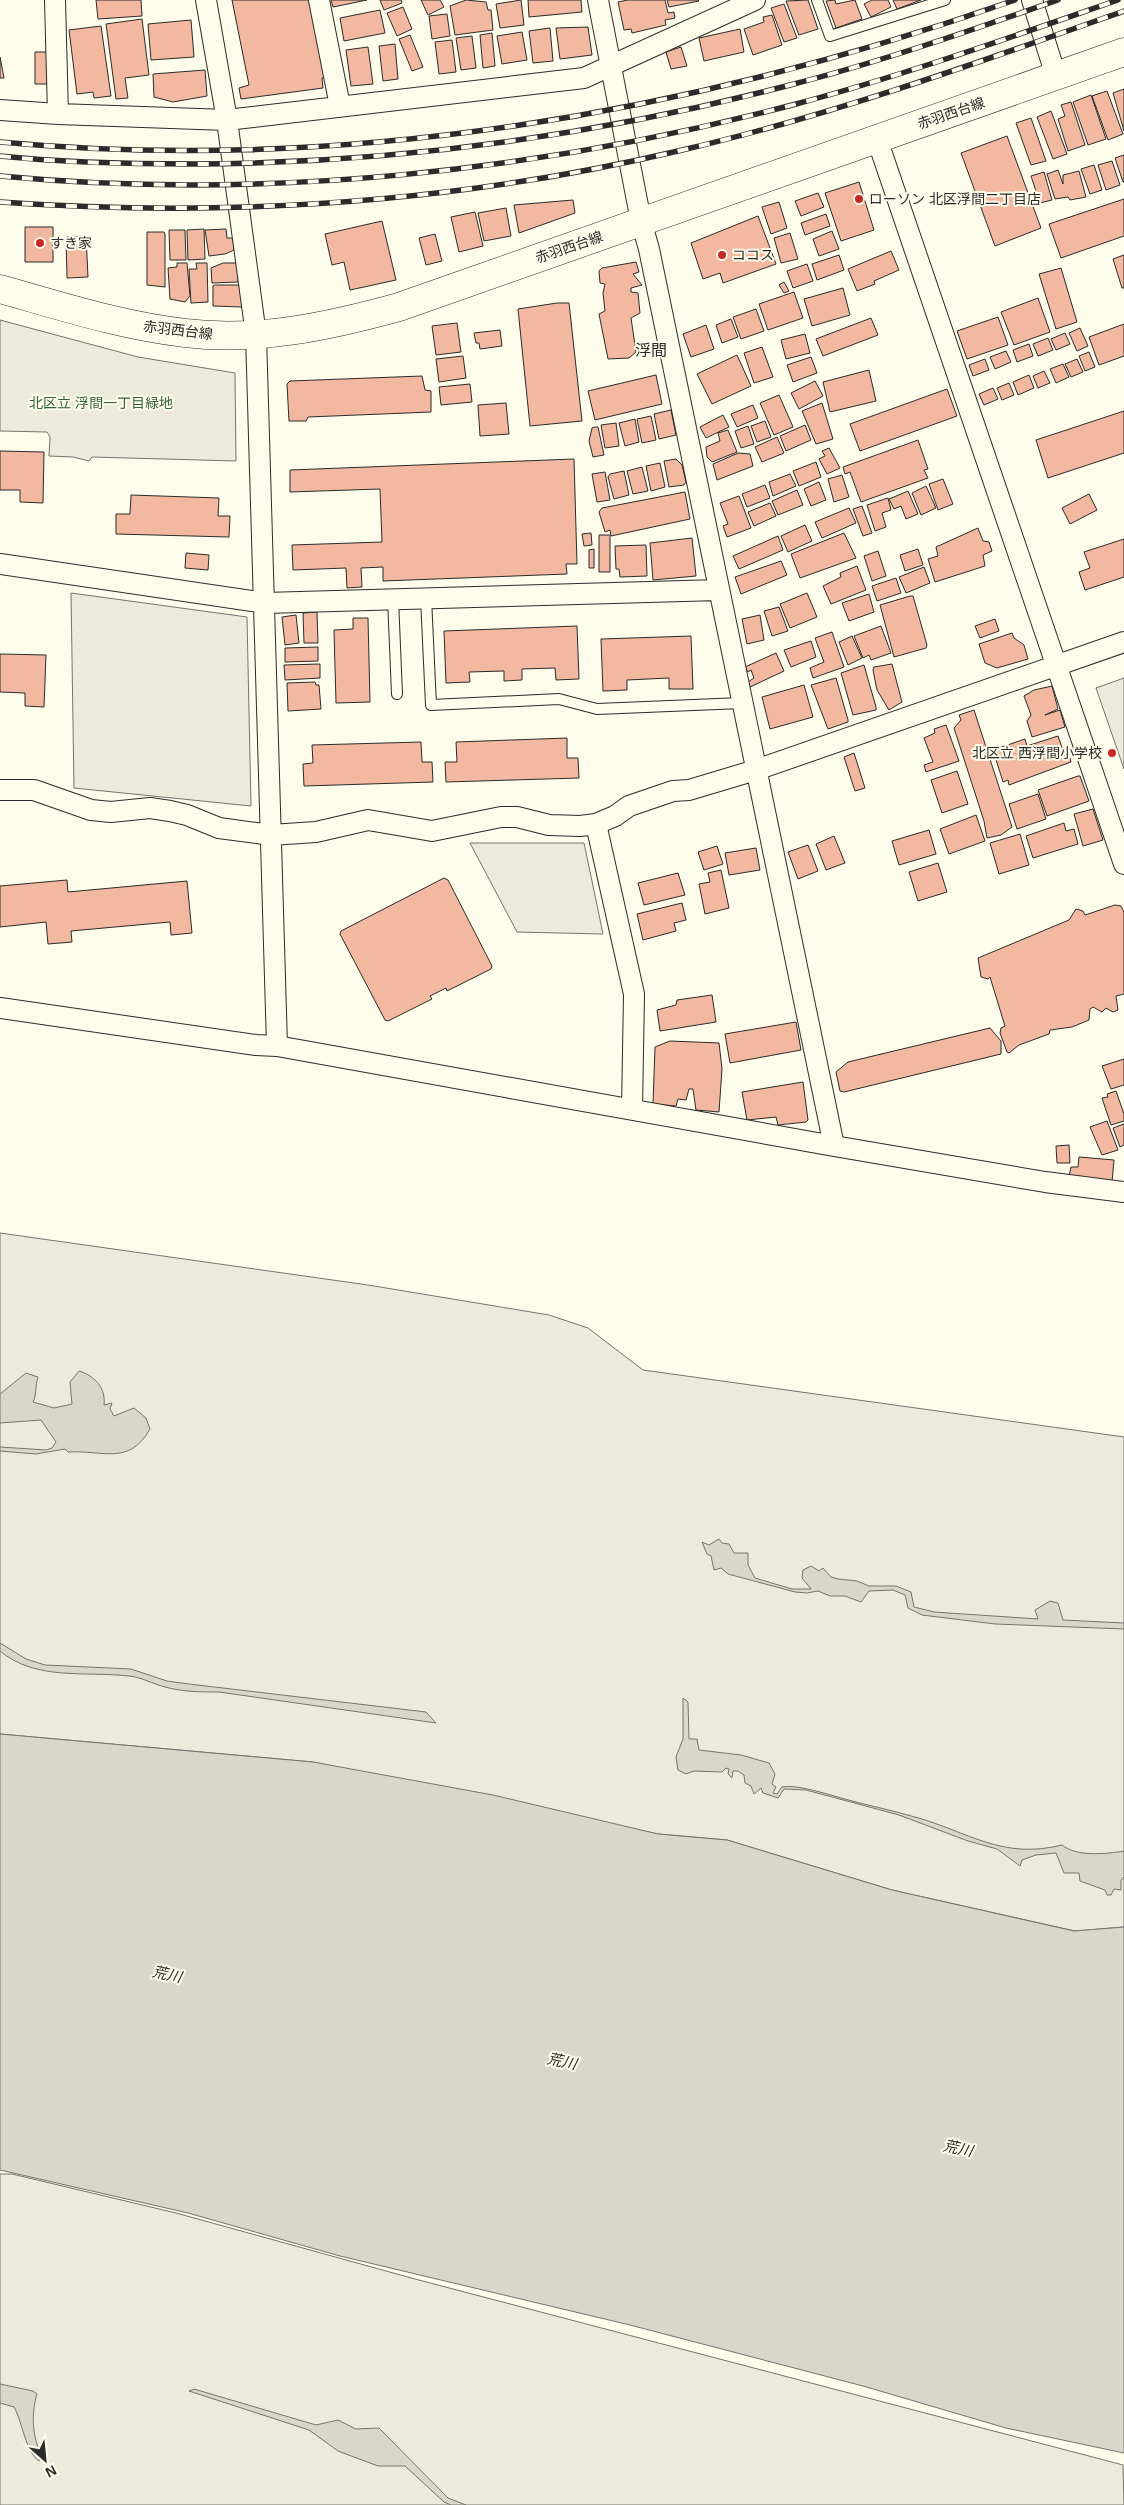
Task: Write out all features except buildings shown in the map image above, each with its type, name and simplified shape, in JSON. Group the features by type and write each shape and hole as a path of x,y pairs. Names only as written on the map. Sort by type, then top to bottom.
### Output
{"main road":[{"name":"赤羽西台線","path":"0,289 151,328 186,334 256,335 337,322 399,306 1124,52"}],"street":[{"path":"55,0 58,114"},
{"path":"206,0 227,120 256,335 277,1046"},
{"path":"319,0 340,106"},
{"path":"598,0 641,221 649,249 834,1146"},
{"path":"0,110 227,120 584,78 754,0"},
{"path":"1032,0 1056,76"},
{"path":"877,139 1124,864"},
{"path":"0,564 265,603 719,590"},
{"path":"0,790 34,790 91,810 111,812 150,808 170,810 219,828 270,835 316,832 368,820 385,822 416,830 432,831 501,817 517,817 565,827 596,824 638,803 673,791 688,790 756,770 1124,642"},
{"path":"596,824 634,994 632,1109"},
{"path":"0,1008 256,1045 277,1046 834,1146 1045,1182 1124,1192"}],"lane":[{"path":"817,0 830,36 945,0"},
{"path":"426,598 431,705 559,699 597,709 742,703"},
{"path":"393,599 397,694"}],"green space":[{"name":"北区立 浮間一丁目緑地","path":"0,320 138,357 235,373 236,461 92,457 89,461 73,457 49,456 50,437 47,432 0,431"},
{"path":"71,593 247,617 251,806 74,788"},
{"path":"1124,678 1124,769 1096,688"},
{"path":"470,843 584,843 603,934 517,932"},
{"path":"0,1233 368,1285 549,1315 588,1328 643,1370 1124,1437 1124,1927 1075,1931 892,1890 727,1840 658,1834 313,1762 0,1734"},
{"path":"0,2174 12,2174 176,2213 415,2279 1123,2465 1124,2505 0,2505"}],"water":[{"path":"79,1371 90,1376 98,1384 103,1393 104,1405 112,1403 110,1409 114,1416 134,1408 146,1418 150,1429 142,1441 133,1448 115,1454 68,1452 65,1449 36,1454 0,1451 0,1447 46,1450 52,1448 56,1442 41,1420 0,1423 0,1394 26,1373 38,1377 33,1402 54,1408 72,1404 70,1382"},
{"path":"719,1539 722,1543 729,1544 734,1553 748,1553 748,1565 755,1578 792,1589 811,1589 802,1578 803,1570 811,1566 819,1571 823,1568 831,1577 838,1579 857,1581 869,1586 896,1586 911,1592 914,1607 934,1612 1038,1619 1035,1610 1050,1601 1058,1603 1063,1620 1124,1623 1124,1629 995,1624 922,1615 908,1608 905,1595 893,1590 869,1591 861,1602 845,1596 830,1596 818,1591 807,1593 795,1592 728,1574 721,1568 714,1570 711,1556 707,1554 702,1542 709,1545"},
{"path":"0,1643 26,1659 45,1665 131,1669 167,1681 426,1712 436,1723 219,1692 178,1690 129,1676 45,1671 29,1667 14,1660 0,1651"},
{"path":"683,1698 688,1702 689,1739 697,1739 699,1750 741,1755 769,1763 775,1774 772,1784 776,1787 773,1793 777,1794 782,1787 788,1786 812,1790 915,1817 1003,1847 1041,1849 1062,1845 1068,1849 1092,1854 1124,1851 1124,1877 1121,1880 1121,1890 1114,1889 1111,1895 1107,1895 1105,1890 1080,1881 1079,1873 1064,1873 1056,1853 1036,1855 1022,1860 1020,1866 997,1849 968,1841 899,1815 806,1790 784,1789 778,1798 763,1793 761,1788 754,1794 751,1786 745,1783 744,1775 738,1771 733,1771 732,1778 728,1774 729,1769 726,1768 722,1772 694,1771 686,1774 678,1770 676,1757 683,1739"},
{"name":"荒川","path":"0,1734 313,1762 493,1795 658,1834 727,1840 892,1890 1074,1931 1124,1927 1124,2453 1006,2428 863,2386 630,2325 340,2256 188,2213 0,2170"},
{"path":"0,2384 33,2391 37,2394 34,2409 34,2433 42,2456 39,2461 27,2444 14,2407 0,2403"},
{"path":"194,2389 316,2425 338,2420 356,2429 379,2428 448,2498 466,2505 451,2505 444,2502 405,2466 378,2466 338,2451 309,2430 189,2391"}],"railway":[{"path":"0,142 129,150 259,149 387,141 515,126 642,103 768,75 893,40 1015,0"},
{"path":"0,156 122,163 195,164 345,158 495,143 643,119 790,85 891,56 1058,0"},
{"path":"0,176 100,183 200,185 301,182 401,175 501,163 699,128 796,104 918,68 1118,0"},
{"path":"0,202 85,207 256,207 426,194 594,169 678,151 791,122 903,87 1124,11"}],"place":[{"name":"ローソン 北区浮間二丁目店","path":"859,199"},
{"name":"すき家","path":"40,243"},
{"name":"ココス","path":"722,255"},
{"name":"北区立 西浮間小学校","path":"1112,753"}],"district":[{"name":"浮間","path":"651,350"}]}
